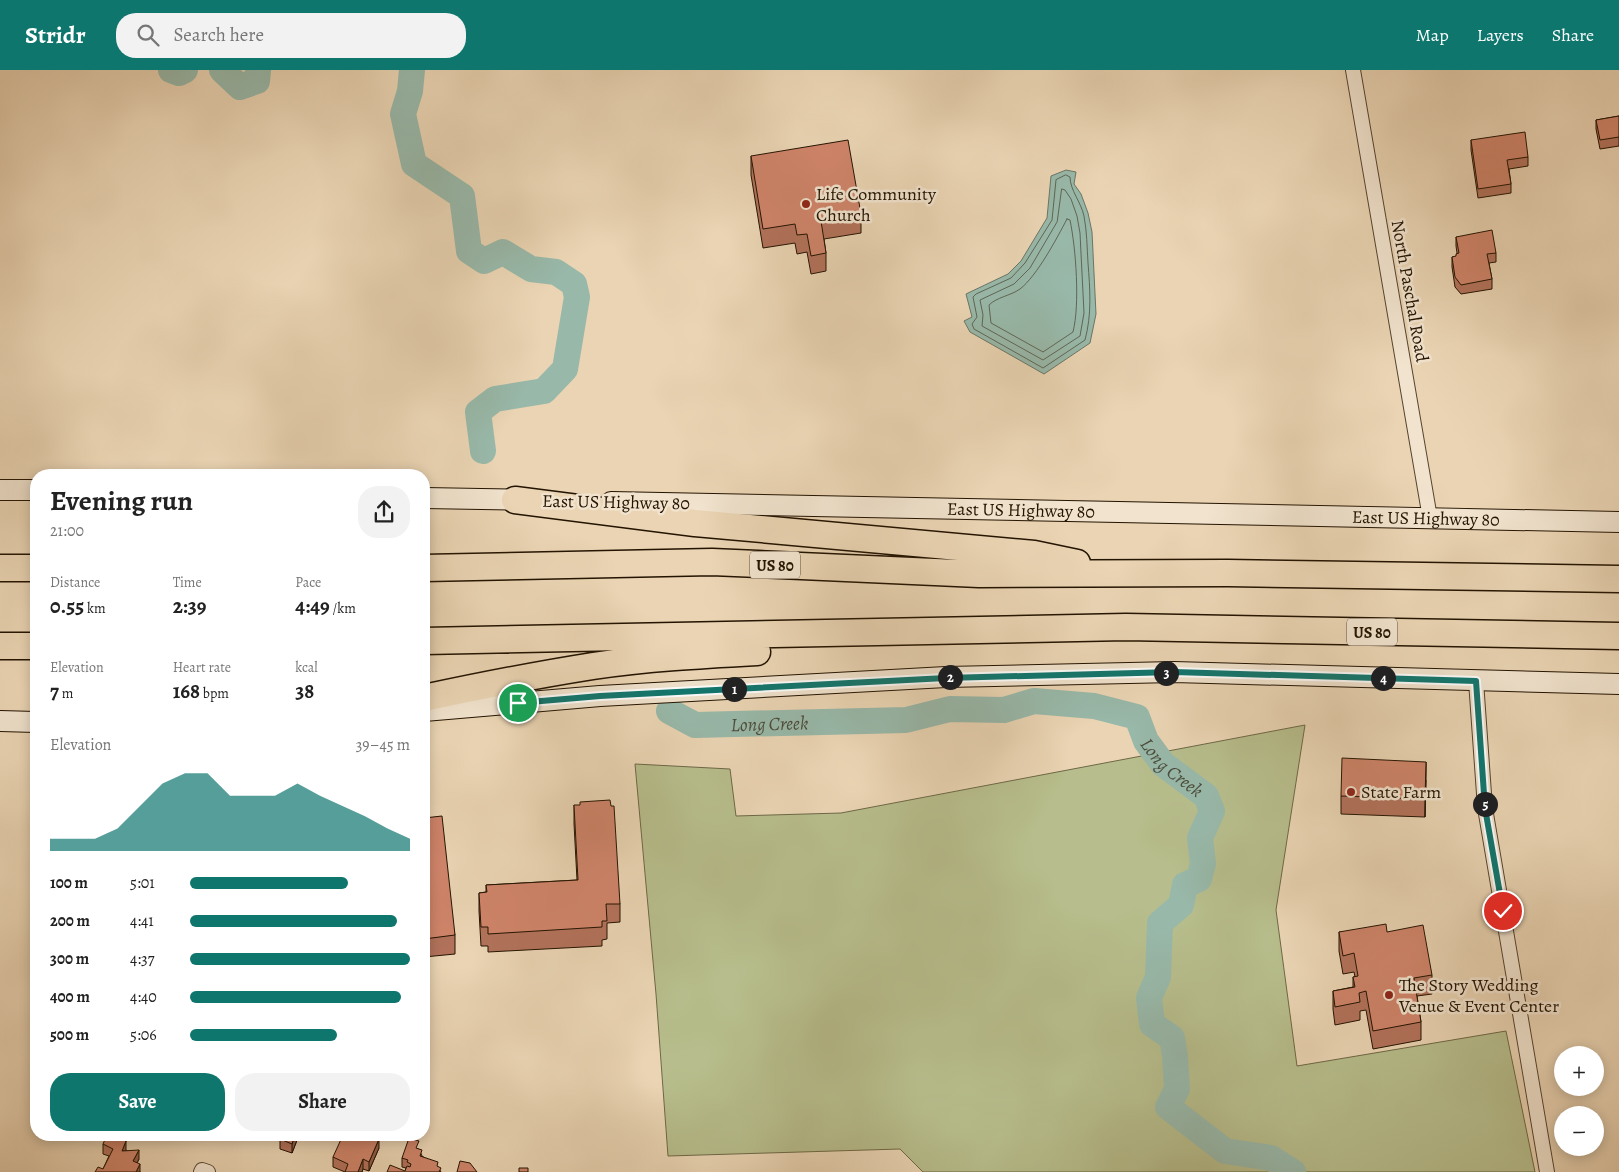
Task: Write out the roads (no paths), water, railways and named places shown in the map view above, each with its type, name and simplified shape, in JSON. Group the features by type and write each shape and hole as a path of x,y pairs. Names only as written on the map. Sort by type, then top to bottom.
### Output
{"highway":[{"path":"515,500 695,523 1034,554 1127,574"},
{"name":"US 80","path":"430,568 712,562 978,574 1228,573 1619,580"},
{"path":"0,568 30,568"},
{"path":"430,697 508,680 595,666 696,655 1126,627"},
{"name":"US 80","path":"430,642 1126,627 1619,636"},
{"path":"0,646 30,646"}],"main road":[{"path":"0,490 30,490"},
{"name":"East US Highway 80","path":"430,498 1619,522"},
{"path":"430,710 600,696 946,678 1174,672 1619,684"},
{"path":"0,721 30,722"}],"street":[{"name":"North Paschal Road","path":"1353,70 1430,518"},
{"path":"1476,681 1485,808 1547,1172"}],"water":[{"path":"1066,170 1076,172 1074,184 1081,194 1092,232 1096,314 1090,343 1044,374 970,332 964,321 972,317 966,294 1008,274 1021,261 1047,218 1051,176"}],"waterway":[{"name":"Long Creek","path":"171,70 179,73 185,70"},
{"name":"Long Creek","path":"222,70 240,87 257,81 258,70"},
{"name":"Long Creek","path":"412,70 410,91 403,114 414,164 462,196 469,251 484,261 503,252 531,269 556,272 574,284 577,297 565,369 544,391 495,399 478,412 483,451"},
{"name":"Long Creek","path":"669,711 695,725 906,720 950,709 1004,710 1034,701 1094,706 1137,717 1146,741 1163,764 1206,796 1212,811 1200,838 1203,864 1199,879 1185,885 1181,905 1160,923 1158,977 1149,998 1152,1024 1172,1038 1177,1089 1168,1107 1225,1151 1271,1158 1293,1172"}],"place":[{"name":"Life Community Church","path":"806,204"},
{"name":"State Farm","path":"1351,792"},
{"name":"The Story Wedding Venue & Event Center","path":"1389,995"}]}
